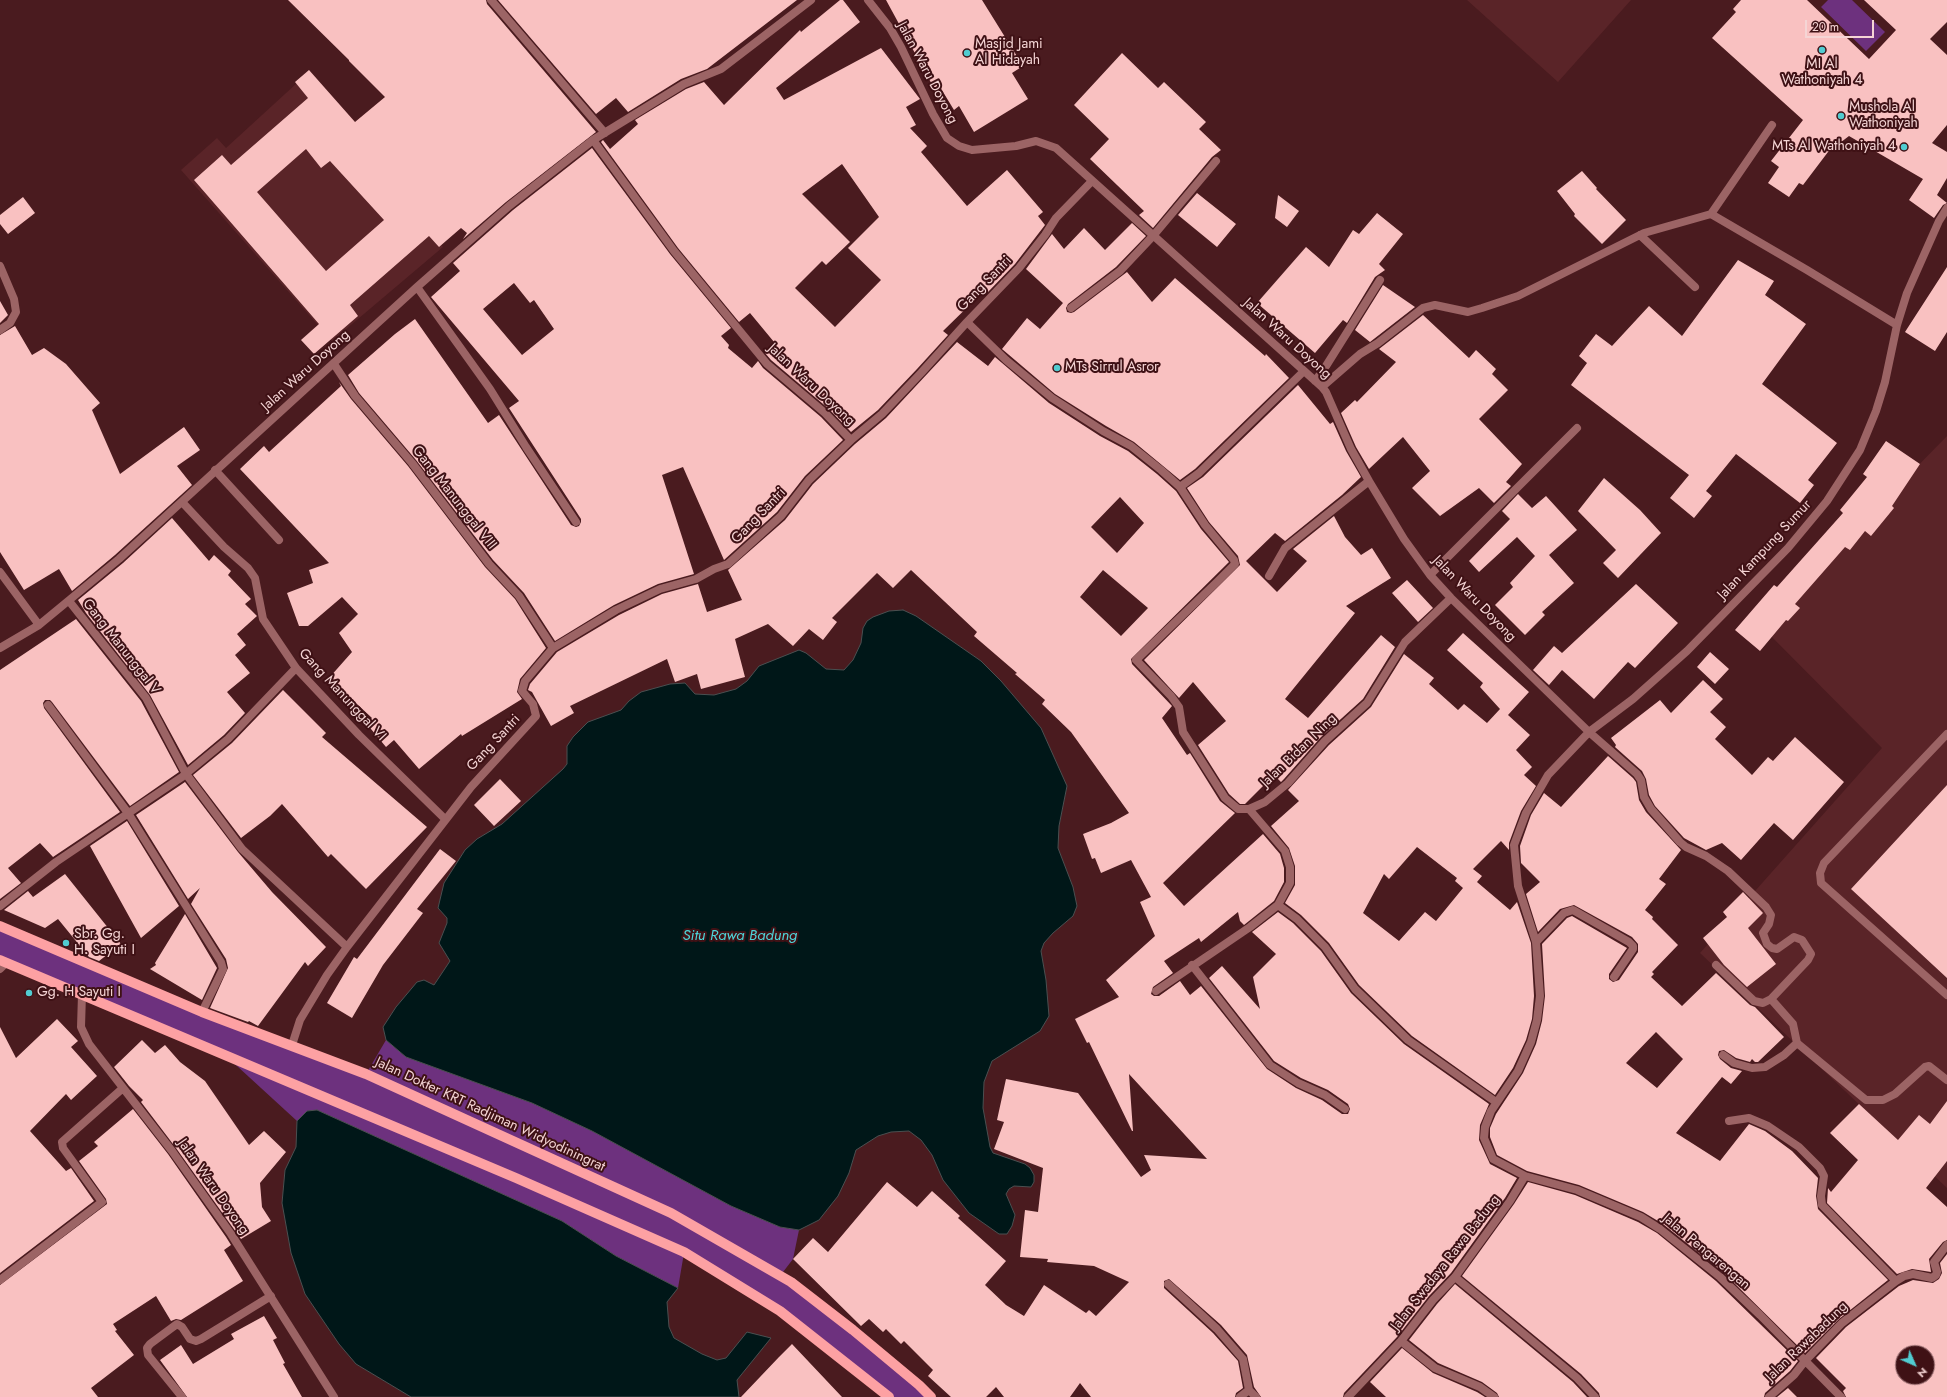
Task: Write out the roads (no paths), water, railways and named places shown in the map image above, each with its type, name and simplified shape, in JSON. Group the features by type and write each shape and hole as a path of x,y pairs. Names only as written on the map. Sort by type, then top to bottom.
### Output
{"main road":[{"name":"Jalan Dokter KRT Radjiman Widyodiningrat","path":"0,926 202,1012 366,1074 671,1213 791,1282 853,1330 931,1397"},
{"path":"2,964 82,994 516,1178 684,1252 780,1311 889,1397"}],"street":[{"path":"491,0 606,133"},
{"name":"Jalan Waru Doyong","path":"0,648 39,625 119,559 417,287 509,206 593,140 684,84 721,69 811,0"},
{"name":"Jalan Waru Doyong","path":"868,0 890,28 901,47 933,114 947,138 959,146 972,150 1016,146 1036,141 1056,148 1322,387 1326,392 1351,449 1369,482 1404,539 1430,575 1451,598 1589,732 1637,774 1641,780 1644,797 1651,809 1686,848 1706,856 1728,871 1770,912 1770,920 1763,933 1763,936 1772,948 1777,949 1794,937 1802,940 1811,954 1808,960 1770,999"},
{"path":"1322,387 1360,354 1378,343 1423,308 1435,306 1468,312 1518,296 1640,235 1711,214 1772,125"},
{"name":"Jalan Waru Doyong","path":"593,140 674,251 767,364 825,413 851,440"},
{"path":"1071,308 1120,271 1153,236 1216,161"},
{"name":"Gang Santri","path":"445,820 471,787 536,716 533,704 522,691 525,681 553,648 616,610 654,592 696,579 714,569 728,564 781,516 809,480 851,440 882,414 1019,268 1045,235 1056,218 1092,181"},
{"name":"Jalan Kampung Sumur","path":"1589,732 1633,699 1687,651 1788,548 1815,518 1860,450 1876,411 1885,382 1897,325 1907,293 1939,221 1947,208"},
{"path":"1711,214 1897,325"},
{"path":"1640,235 1695,287"},
{"path":"0,266 14,299 16,312 10,323 0,330"},
{"path":"1315,380 1326,366 1380,280"},
{"path":"417,287 490,389 526,447 576,522"},
{"path":"967,322 1006,360 1052,398 1103,431 1131,446 1180,487 1205,525 1234,560 1235,564 1136,660 1171,696 1179,707 1183,732 1225,798 1238,809 1249,809 1285,851 1290,867 1290,883 1278,905 1250,928 1192,965 1156,991"},
{"name":"Gang Manunggal VIII","path":"334,364 355,396 412,463 489,564 519,596 553,648"},
{"path":"1180,487 1199,473 1304,371"},
{"path":"1430,575 1577,428"},
{"path":"215,470 279,540"},
{"path":"1269,576 1285,548 1369,482"},
{"name":"Gang Manunggal VI","path":"182,502 224,547 248,568 256,578 263,619 296,668 364,740 445,820"},
{"path":"0,572 39,625"},
{"name":"Jalan Bidan Ning","path":"1249,809 1264,802 1288,783 1326,741 1367,703 1405,642 1451,598"},
{"name":"Gang Manunggal V","path":"69,601 146,698 186,774 242,849 347,947"},
{"path":"0,906 56,862 186,774 228,739 296,668"},
{"path":"48,705 128,813 222,965 222,973 202,1012"},
{"path":"1525,1176 1493,1159 1484,1138 1485,1127 1496,1102 1518,1071 1531,1042 1537,1020 1540,996 1536,942 1518,886 1514,845 1526,813 1548,775 1589,732"},
{"path":"1947,734 1824,863 1820,873 1822,883 1947,995"},
{"path":"292,1045 300,1020 326,975 445,820"},
{"path":"1278,905 1297,918 1325,947 1355,989 1408,1040 1496,1102"},
{"path":"1536,942 1564,913 1573,910 1629,942 1633,946 1633,949 1614,977"},
{"path":"1192,965 1270,1065 1298,1083 1324,1095 1345,1109"},
{"path":"1716,965 1754,1001 1763,1003 1770,999 1793,1024 1797,1043 1866,1100 1883,1100 1895,1094 1925,1067 1929,1066 1947,1080"},
{"name":"Jalan Waru Doyong","path":"82,994 81,1027 89,1044 208,1202 271,1296 334,1397"},
{"path":"1723,1055 1734,1063 1752,1068 1765,1067 1784,1055 1797,1043"},
{"path":"0,1280 102,1202 63,1148 62,1142 123,1088"},
{"path":"1729,1121 1749,1118 1768,1126 1799,1147 1820,1168 1824,1176 1821,1196 1822,1205 1896,1281"},
{"name":"Jalan Swadaya Rawa Badung","path":"1348,1397 1401,1341 1433,1300 1455,1277 1510,1201 1525,1176"},
{"name":"Jalan Pengarengan","path":"1525,1176 1577,1190 1641,1217 1660,1229 1720,1277 1841,1397"},
{"name":"Jalan Rawabadung","path":"1769,1397 1794,1375 1805,1360 1842,1323 1896,1281 1904,1276 1913,1274 1932,1278 1938,1272 1934,1265 1935,1259 1947,1245"},
{"path":"1455,1277 1576,1378 1595,1397"},
{"path":"1168,1284 1218,1329 1243,1359 1249,1390 1256,1397"},
{"path":"182,1397 148,1355 147,1348 177,1324 182,1327 190,1339 201,1339 271,1296"},
{"path":"1401,1341 1435,1368 1480,1387 1494,1397"},
{"path":"1240,1397 1249,1390"}],"water":[{"name":"Situ Rawa Badung","path":"903,610 916,616 981,661 1001,681 1041,728 1067,786 1059,826 1058,848 1073,887 1077,906 1073,916 1053,933 1044,943 1041,951 1046,980 1049,1016 1040,1031 992,1061 984,1082 983,1108 990,1147 993,1153 1025,1164 1030,1168 1034,1175 1034,1182 1031,1187 1014,1186 1009,1189 1006,1194 1015,1215 1012,1226 1007,1234 999,1234 969,1213 943,1180 932,1155 921,1140 909,1131 891,1132 878,1136 856,1150 849,1173 838,1196 819,1220 799,1230 780,1227 731,1206 592,1131 532,1103 406,1057 386,1040 383,1027 396,1007 417,982 424,980 434,985 450,961 439,943 447,923 447,918 438,908 444,883 465,850 477,839 502,824 563,769 567,764 567,746 573,737 588,722 621,710 629,701 641,692 670,684 685,683 695,694 714,695 736,689 747,681 759,666 799,650 806,653 826,669 844,670 853,660 861,643 863,628 867,621 889,611"},
{"path":"317,1110 562,1221 616,1256 678,1288 667,1302 669,1327 674,1338 702,1354 717,1360 726,1358 747,1332 771,1338 737,1380 739,1397 411,1397 356,1364 339,1344 305,1294 291,1253 282,1203 285,1170 296,1147 297,1121 307,1111"}],"place":[{"name":"MI Al Wathoniyah 4","path":"1822,50"},
{"name":"Masjid Jami Al Hidayah","path":"967,53"},
{"name":"Mushola Al Wathoniyah","path":"1841,116"},
{"name":"MTs Al Wathoniyah 4","path":"1904,147"},
{"name":"MTs Sirrul Asror","path":"1057,368"},
{"name":"Sbr. Gg. H. Sayuti I","path":"66,943"},
{"name":"Gg. H Sayuti I","path":"29,993"}]}
